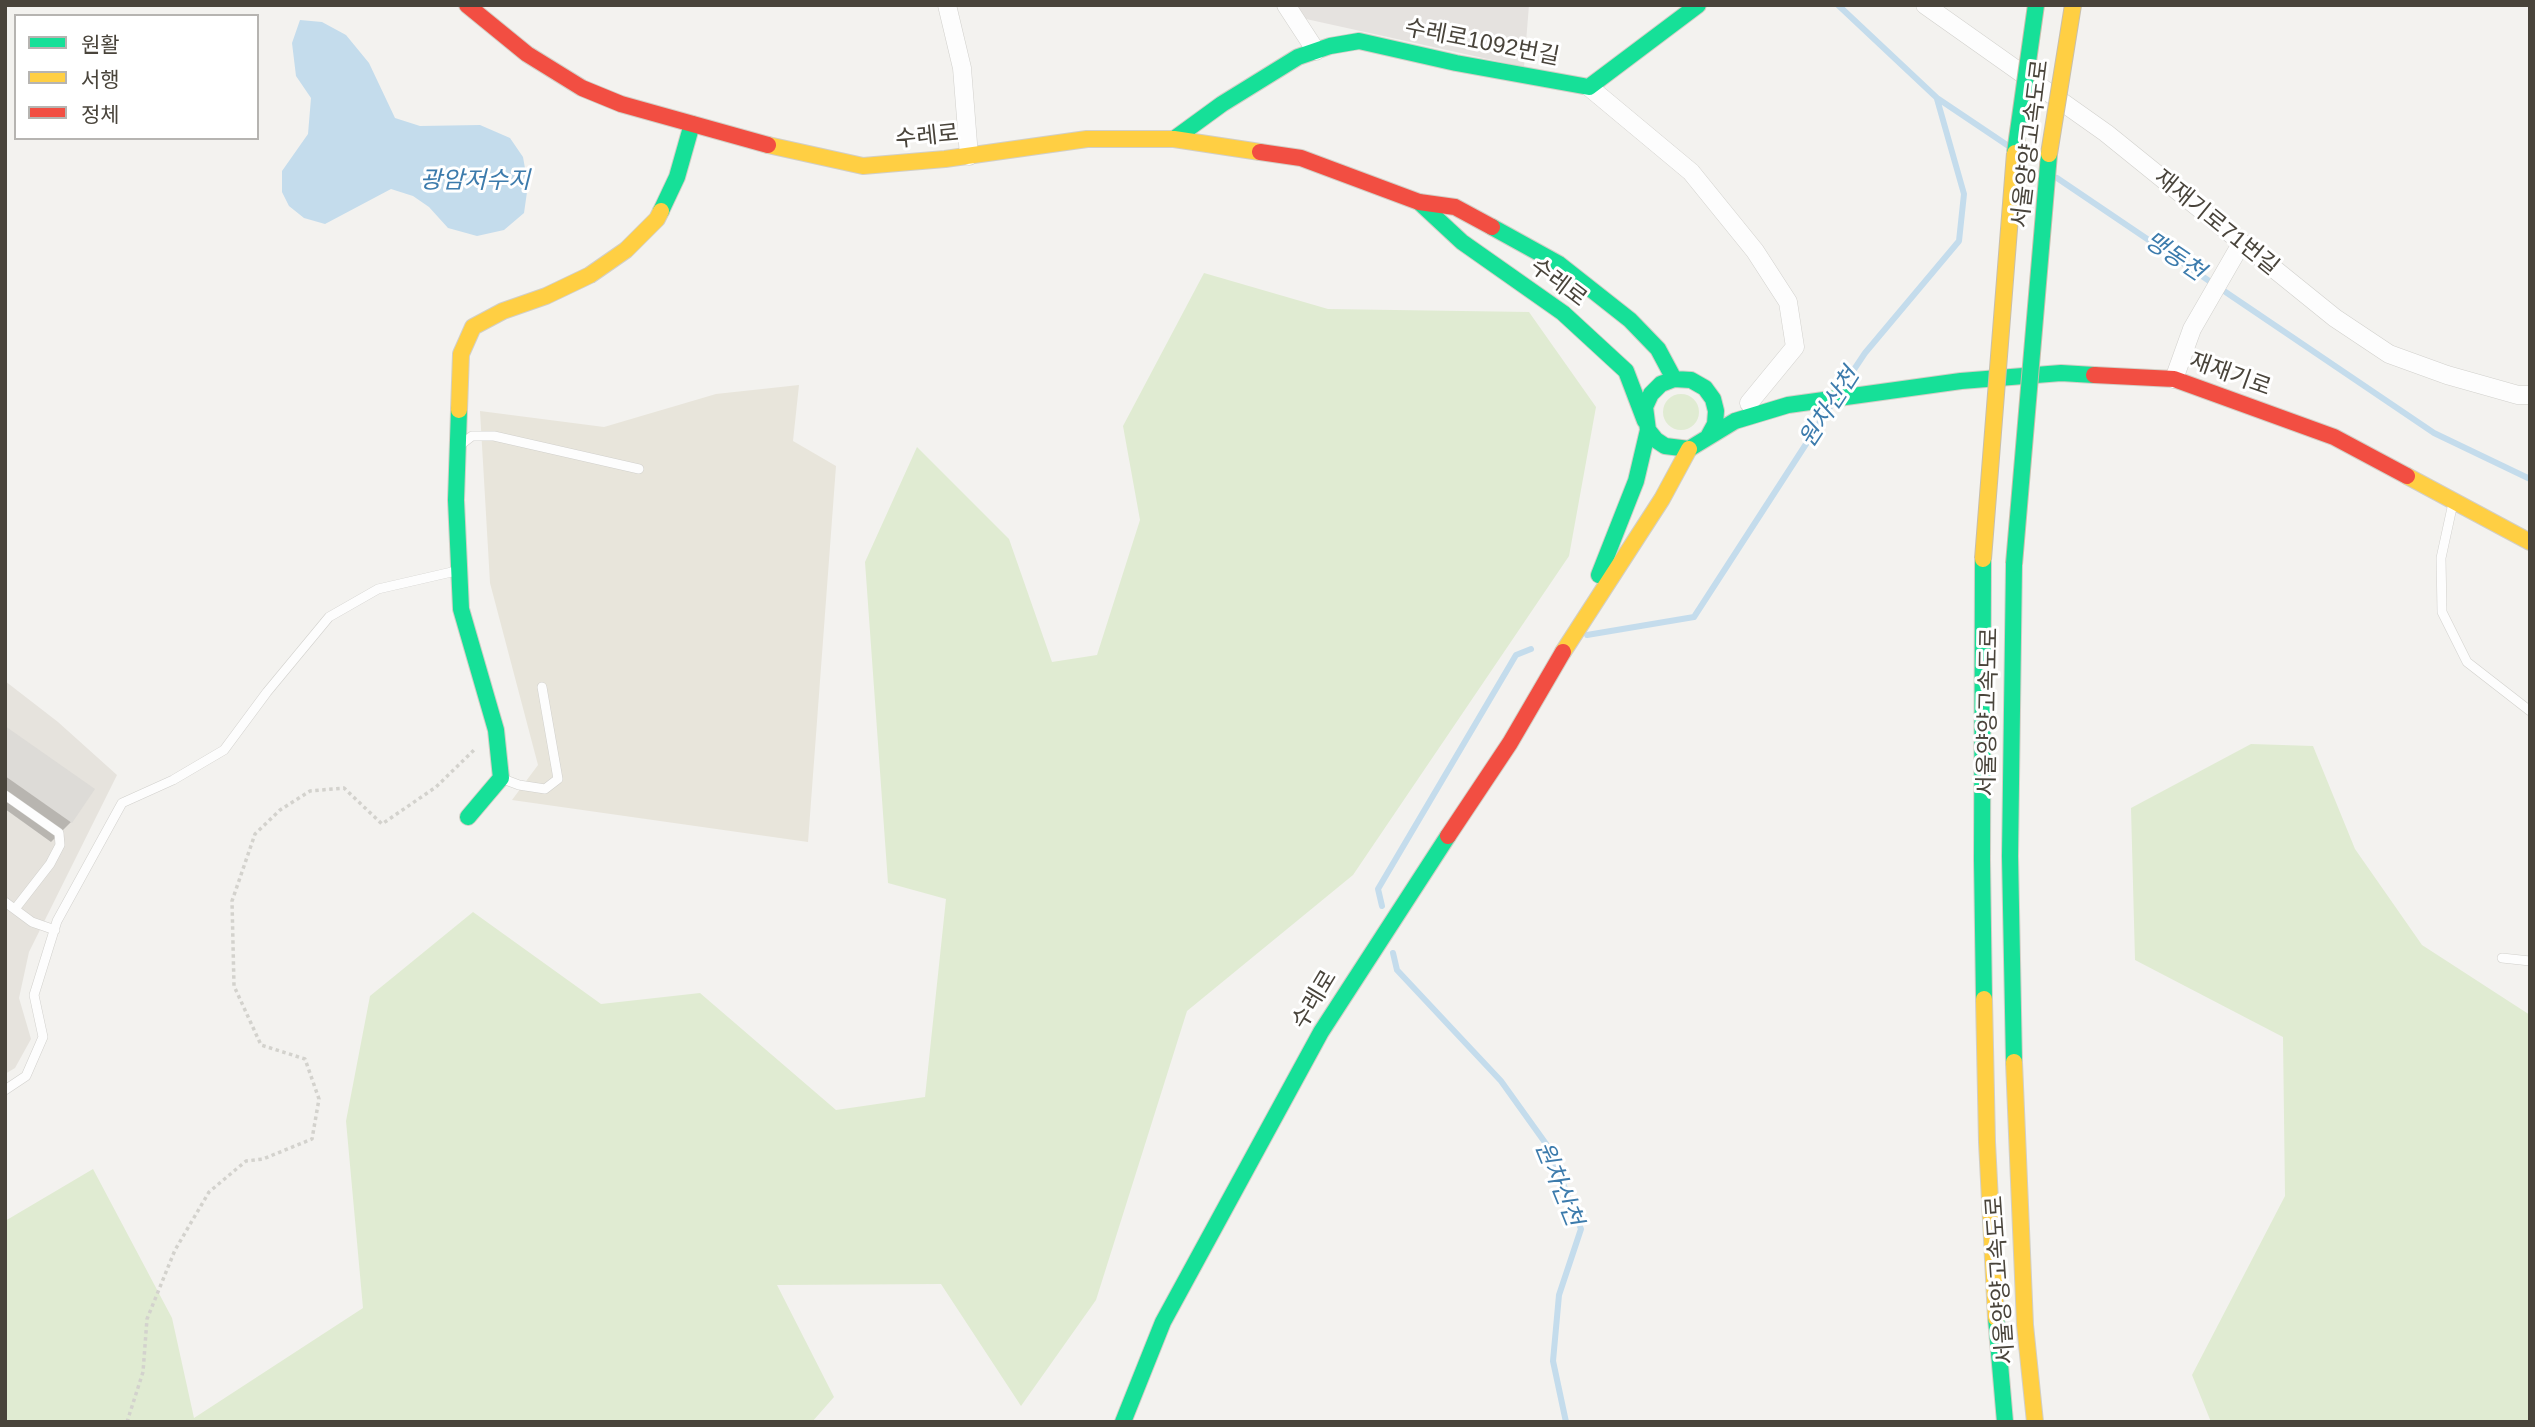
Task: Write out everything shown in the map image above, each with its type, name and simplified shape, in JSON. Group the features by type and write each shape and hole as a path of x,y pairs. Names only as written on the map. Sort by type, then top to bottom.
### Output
{"main road":[{"name":"수레로","path":"467,5 527,54 582,88 621,104 783,149 863,166 969,156 1087,139 1174,139 1301,158 1419,202 1455,207 1559,264 1630,320 1658,349 1674,379"},
{"path":"1589,87 1698,5"},
{"name":"서울양양고속도로","path":"2005,1422 1999,1365 1987,1142 1982,860 1983,559 2014,162 2036,5"},
{"name":"서울양양고속도로","path":"2035,1422 2025,1325 2016,1143 2010,856 2014,564 2049,154 2073,5"},
{"name":"수레로1092번길","path":"1174,139 1233,97 1298,57 1359,41 1456,63 1589,87"},
{"path":"468,817 501,778 496,730 461,609 456,500 461,354 473,327 503,311 546,296 590,275 626,250 657,219 677,177 692,124"},
{"name":"수레로","path":"1419,202 1462,242 1563,313 1626,371 1647,425 1636,481 1581,621"},
{"name":"재재기로","path":"1788,405 1961,382 2061,373 2174,379 2334,438 2530,542"},
{"path":"1705,388 1713,399 1716,411 1715,424 1709,435 1700,444 1689,449 1665,446 1656,439 1647,425 1646,407 1651,394 1661,384 1674,379 1691,380 1737,400 1788,405"},
{"path":"1709,435 1735,421 1788,405"},
{"name":"수레로","path":"1123,1422 1163,1322 1321,1032 1510,743 1581,621 1662,499 1689,449"},
{"path":"1989,1422 1999,1365"}],"street":[{"path":"947,5 962,68 969,156"},
{"path":"1286,5 1316,51"},
{"name":"재재기로71번길","path":"1925,5 2106,133 2241,244 2335,317 2389,354 2447,375 2518,395 2530,394"},
{"path":"1589,87 1691,172 1755,251 1788,302 1795,347 1737,400"},
{"path":"2174,379 2192,329 2241,244"}],"lane":[{"path":"459,446 472,436 494,436 639,470"},
{"path":"2454,501 2441,558 2442,612 2467,662 2530,711"},
{"path":"5,1090 26,1076 43,1037 34,995 57,921 122,803 173,780 224,750 328,617 379,589 459,570"},
{"path":"501,778 519,785 545,789 558,779 542,687"},
{"path":"5,795 59,832 60,845 50,863 15,909"},
{"path":"5,902 32,922 55,930"},
{"path":"2502,957 2530,961"}],"path":[{"path":"127,1422 143,1372 147,1319 175,1250 209,1192 246,1161 263,1159 312,1139 319,1099 305,1059 261,1045 234,986 232,901 255,834 280,810 310,791 344,788 382,824 436,787 496,730"}],"shaded area":[{"path":"1294,5 1529,5 1524,67 1306,19"},
{"path":"799,385 793,441 836,466 808,842 512,800 538,765 490,583 480,411 604,427 716,394"},
{"path":"5,681 58,722 117,775 29,952 19,998 31,1039 15,1068 5,1074"}],"green space":[{"path":"1204,273 1328,309 1529,312 1596,407 1569,556 1353,875 1187,1011 1096,1300 1021,1406 941,1284 777,1285 834,1397 812,1422 5,1422 5,1221 93,1169 172,1318 194,1418 363,1308 346,1121 370,996 473,912 601,1004 700,993 836,1110 925,1097 946,899 888,883 865,562 917,447 1009,539 1052,662 1097,655 1140,520 1123,426"},
{"path":"1681,394 1694,399 1699,412 1694,425 1681,430 1668,425 1663,412 1668,399"},
{"path":"2251,744 2313,746 2355,849 2422,945 2530,1015 2530,1422 2211,1422 2192,1375 2285,1196 2283,1037 2135,960 2131,808"}],"water":[{"name":"광암저수지","path":"300,20 322,22 346,35 369,63 395,118 420,126 480,125 510,138 523,157 528,185 524,213 504,230 477,236 448,228 429,207 413,196 391,189 325,224 304,218 289,206 282,192 282,171 308,134 311,98 296,76 292,43"}],"building":[{"path":"5,726 95,789 72,823 5,776"}],"waterway":[{"name":"맹동천","path":"1838,5 1937,98 2007,145"},
{"name":"원차산천","path":"1841,389 1865,353 1959,241 1964,194 1937,99"},
{"name":"맹동천","path":"2057,178 2434,433 2530,479"},
{"name":"원차산천","path":"1587,635 1694,617 1830,407"},
{"name":"원차산천","path":"1382,906 1378,889 1516,655 1531,649"},
{"name":"원차산천","path":"1393,953 1397,970 1501,1081 1549,1148 1581,1229 1559,1295 1553,1361 1566,1422"}],"traffic: fast":[{"path":"1174,139 1222,104 1298,57 1330,46 1359,41 1456,63 1589,87 1698,5"},
{"path":"2015,153 2036,5"},
{"path":"661,211 677,177 692,124"},
{"path":"2014,564 2049,154"},
{"path":"1419,202 1462,242 1563,313 1626,371 1645,421"},
{"path":"1492,227 1559,264 1630,320 1658,349 1674,379"},
{"path":"1709,435 1715,424 1716,411 1713,399 1705,388 1691,380 1674,379 1661,384 1651,394 1645,407 1648,430 1665,446 1689,449 1735,421 1788,405 1961,381 2061,373 2094,375"},
{"path":"459,410 456,500 461,609 496,730 501,778 468,817"},
{"path":"1599,575 1636,481 1648,430"},
{"path":"1983,559 1984,999"},
{"path":"2014,564 2010,856 2014,1062"},
{"path":"1123,1422 1163,1322 1321,1032 1448,836"},
{"path":"1996,1318 2005,1422"}],"traffic: slow":[{"path":"2049,154 2073,5"},
{"path":"768,145 863,166 945,159 1087,139 1174,139 1260,152"},
{"path":"1983,559 2015,153"},
{"path":"459,410 461,354 473,327 503,311 546,296 590,275 626,250 657,219 661,211"},
{"path":"1563,652 1662,499 1689,449"},
{"path":"2407,476 2530,542"},
{"path":"1984,999 1987,1142 1996,1318"},
{"path":"2014,1062 2025,1325 2035,1422"}],"traffic: jam":[{"path":"467,5 527,54 582,88 621,104 768,145"},
{"path":"1260,152 1301,158 1419,202 1455,207 1492,227"},
{"path":"2094,375 2174,379 2334,437 2407,476"},
{"path":"1448,836 1510,743 1563,652"}]}
